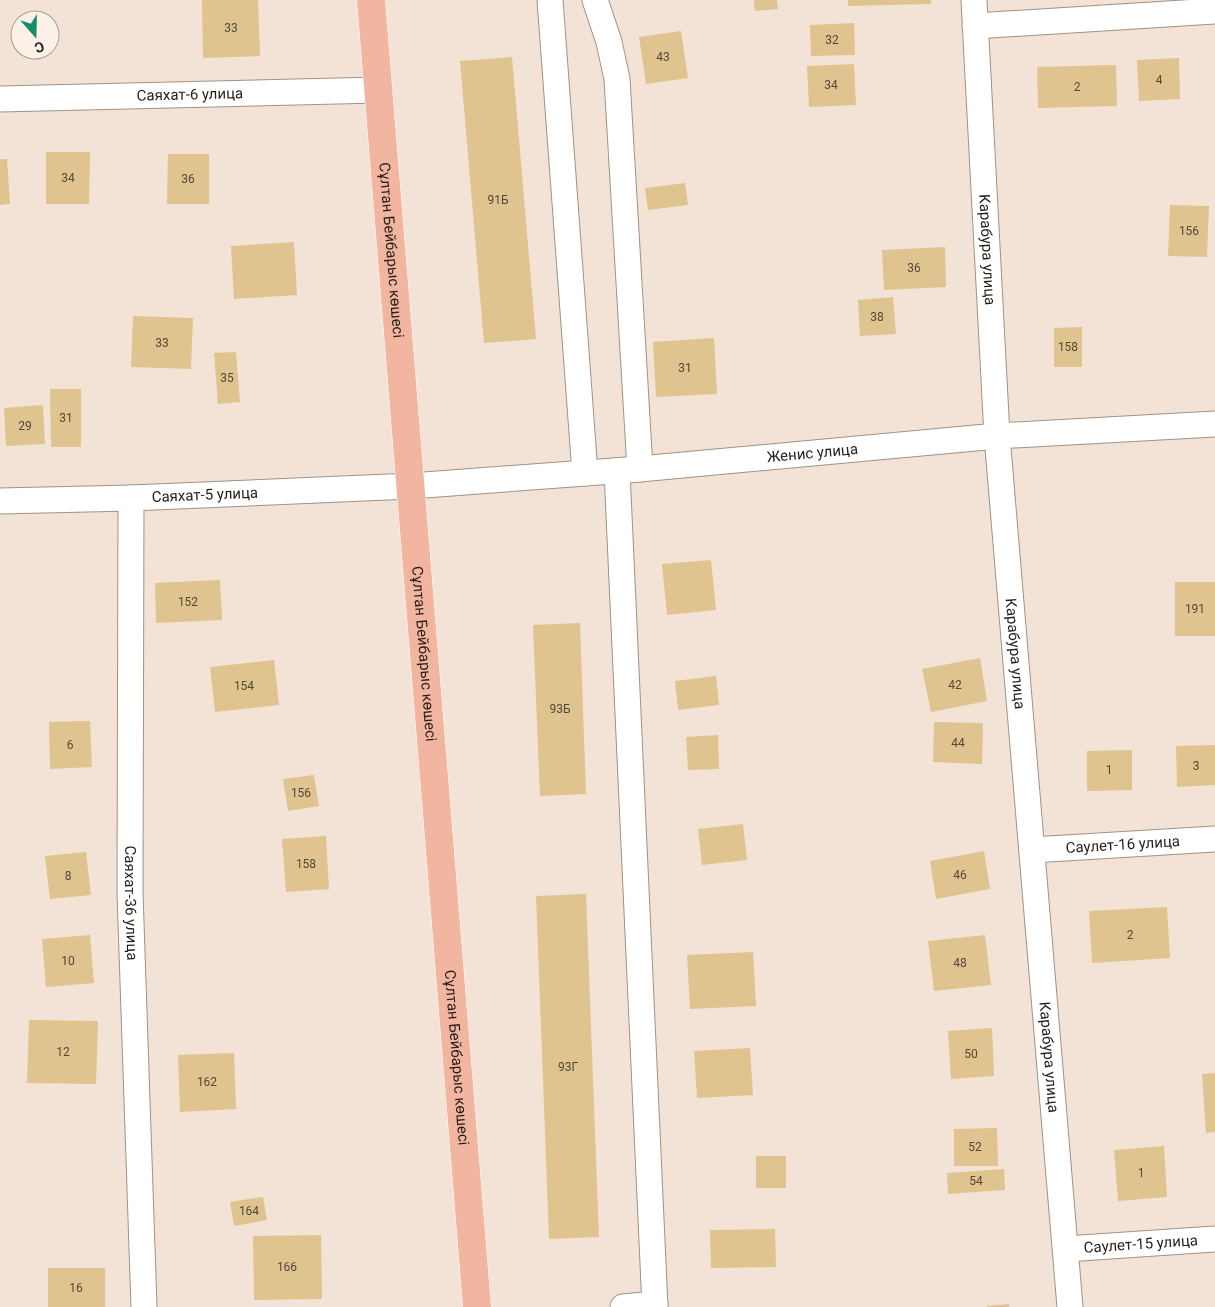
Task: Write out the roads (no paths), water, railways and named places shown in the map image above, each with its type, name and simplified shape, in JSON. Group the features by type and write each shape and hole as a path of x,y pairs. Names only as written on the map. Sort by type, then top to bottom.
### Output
{"main road":[{"name":"Сұлтан Бейбарыс көшесі","path":"372,0 477,1307"}],"street":[{"path":"550,0 585,474"},
{"path":"594,0 609,42 617,79 655,1306 623,1307"},
{"name":"Карабура улица","path":"974,0 997,436 1070,1307"},
{"path":"975,26 1215,11"},
{"name":"Саяхат-6 улица","path":"0,99 379,90"},
{"name":"Женис улица","path":"411,486 585,474 997,436 1215,424"},
{"name":"Саяхат-5 улица","path":"0,501 131,498 411,486"},
{"name":"Саяхат-36 улица","path":"131,498 130,893 144,1307"},
{"name":"Саулет-16 улица","path":"1032,850 1215,839"},
{"name":"Саулет-15 улица","path":"1066,1250 1215,1240"}]}
